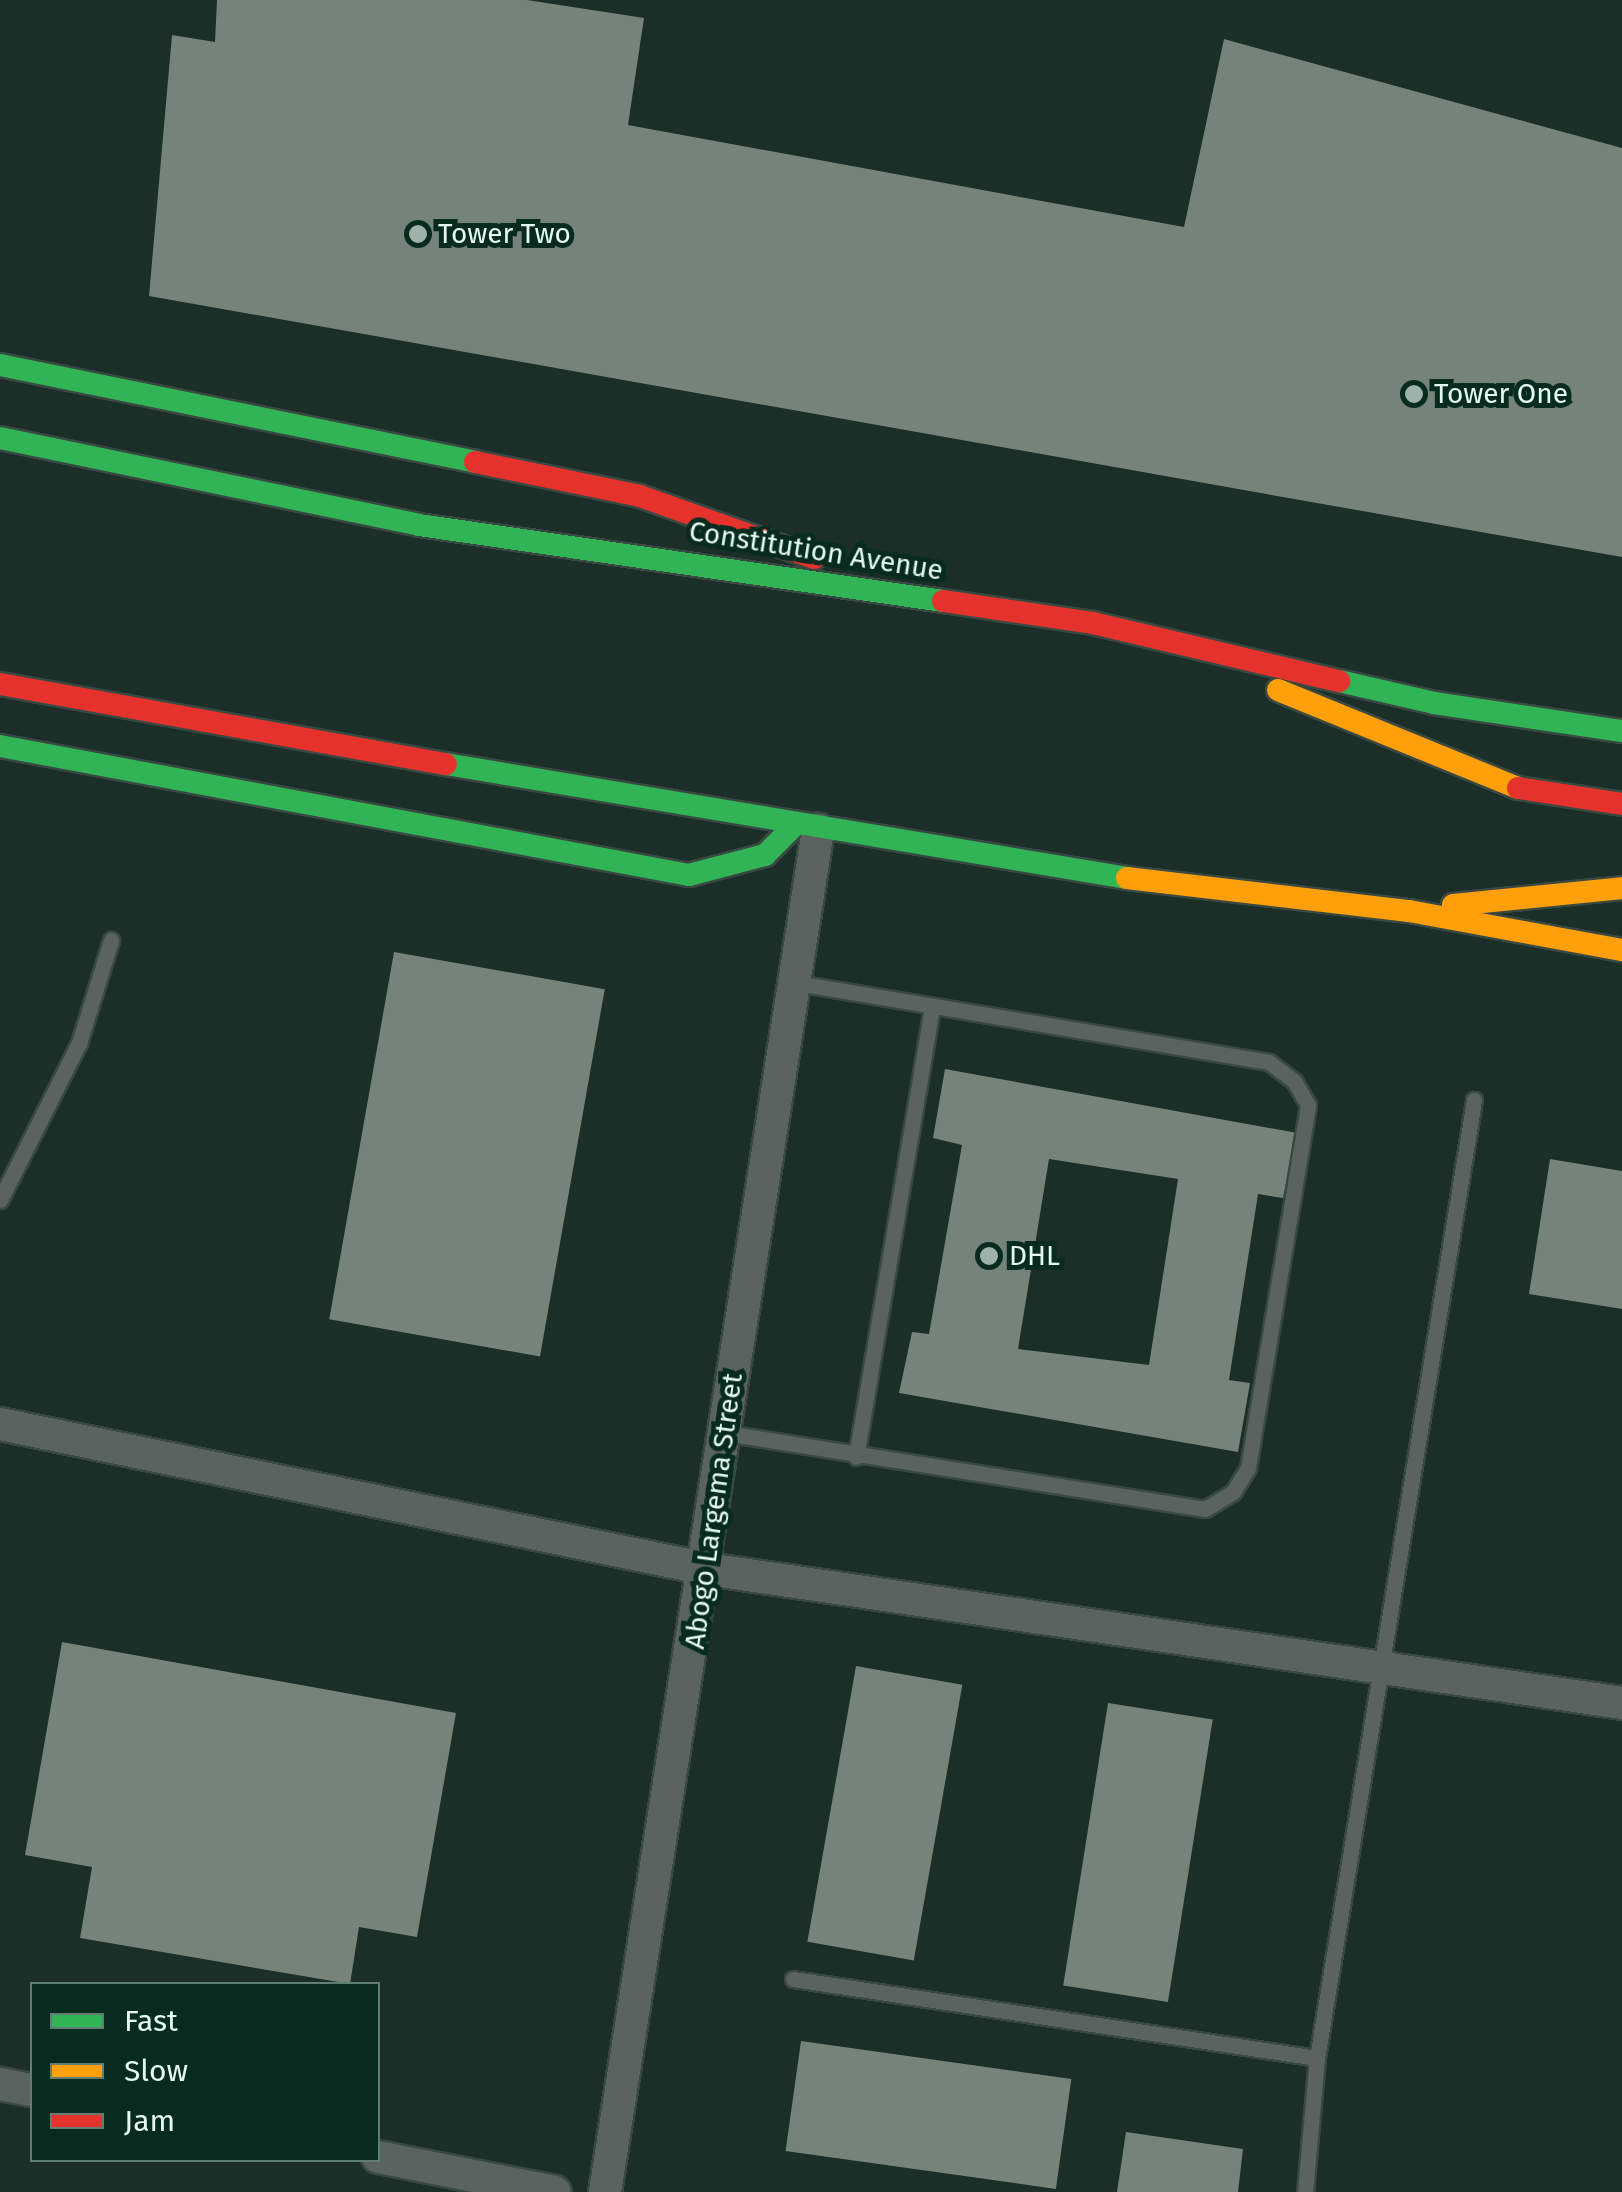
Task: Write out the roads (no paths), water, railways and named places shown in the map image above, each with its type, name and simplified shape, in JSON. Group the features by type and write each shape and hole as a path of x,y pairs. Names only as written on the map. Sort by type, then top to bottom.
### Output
{"main road":[{"path":"0,365 640,496 927,598"},
{"name":"Constitution Avenue","path":"0,438 418,525 927,598 1186,644 1434,703 1622,732"},
{"path":"1186,644 1352,724 1518,788 1622,804"},
{"path":"0,684 806,827 1255,898 1409,911 1622,950"},
{"path":"0,746 689,875 764,855 806,827"},
{"path":"1409,911 1622,888"}],"street":[{"name":"Abogo Largema Street","path":"604,2192 707,1568 794,983 806,827"},
{"path":"0,1424 707,1568 1381,1671 1622,1703"},
{"path":"0,2084 30,2090"},
{"path":"380,2158 555,2192"}],"lane":[{"path":"0,1200 79,1043 111,940"},
{"path":"725,1433 856,1457 1205,1508 1233,1492 1248,1468 1308,1105 1294,1081 1268,1062 932,1010 794,983"},
{"path":"856,1457 932,1010"},
{"path":"1305,2192 1318,2058 1474,1100"},
{"path":"793,1979 1318,2058"}],"place":[{"name":"Tower Two","path":"418,234"},
{"name":"Tower One","path":"1414,394"},
{"name":"DHL","path":"989,1256"}]}
